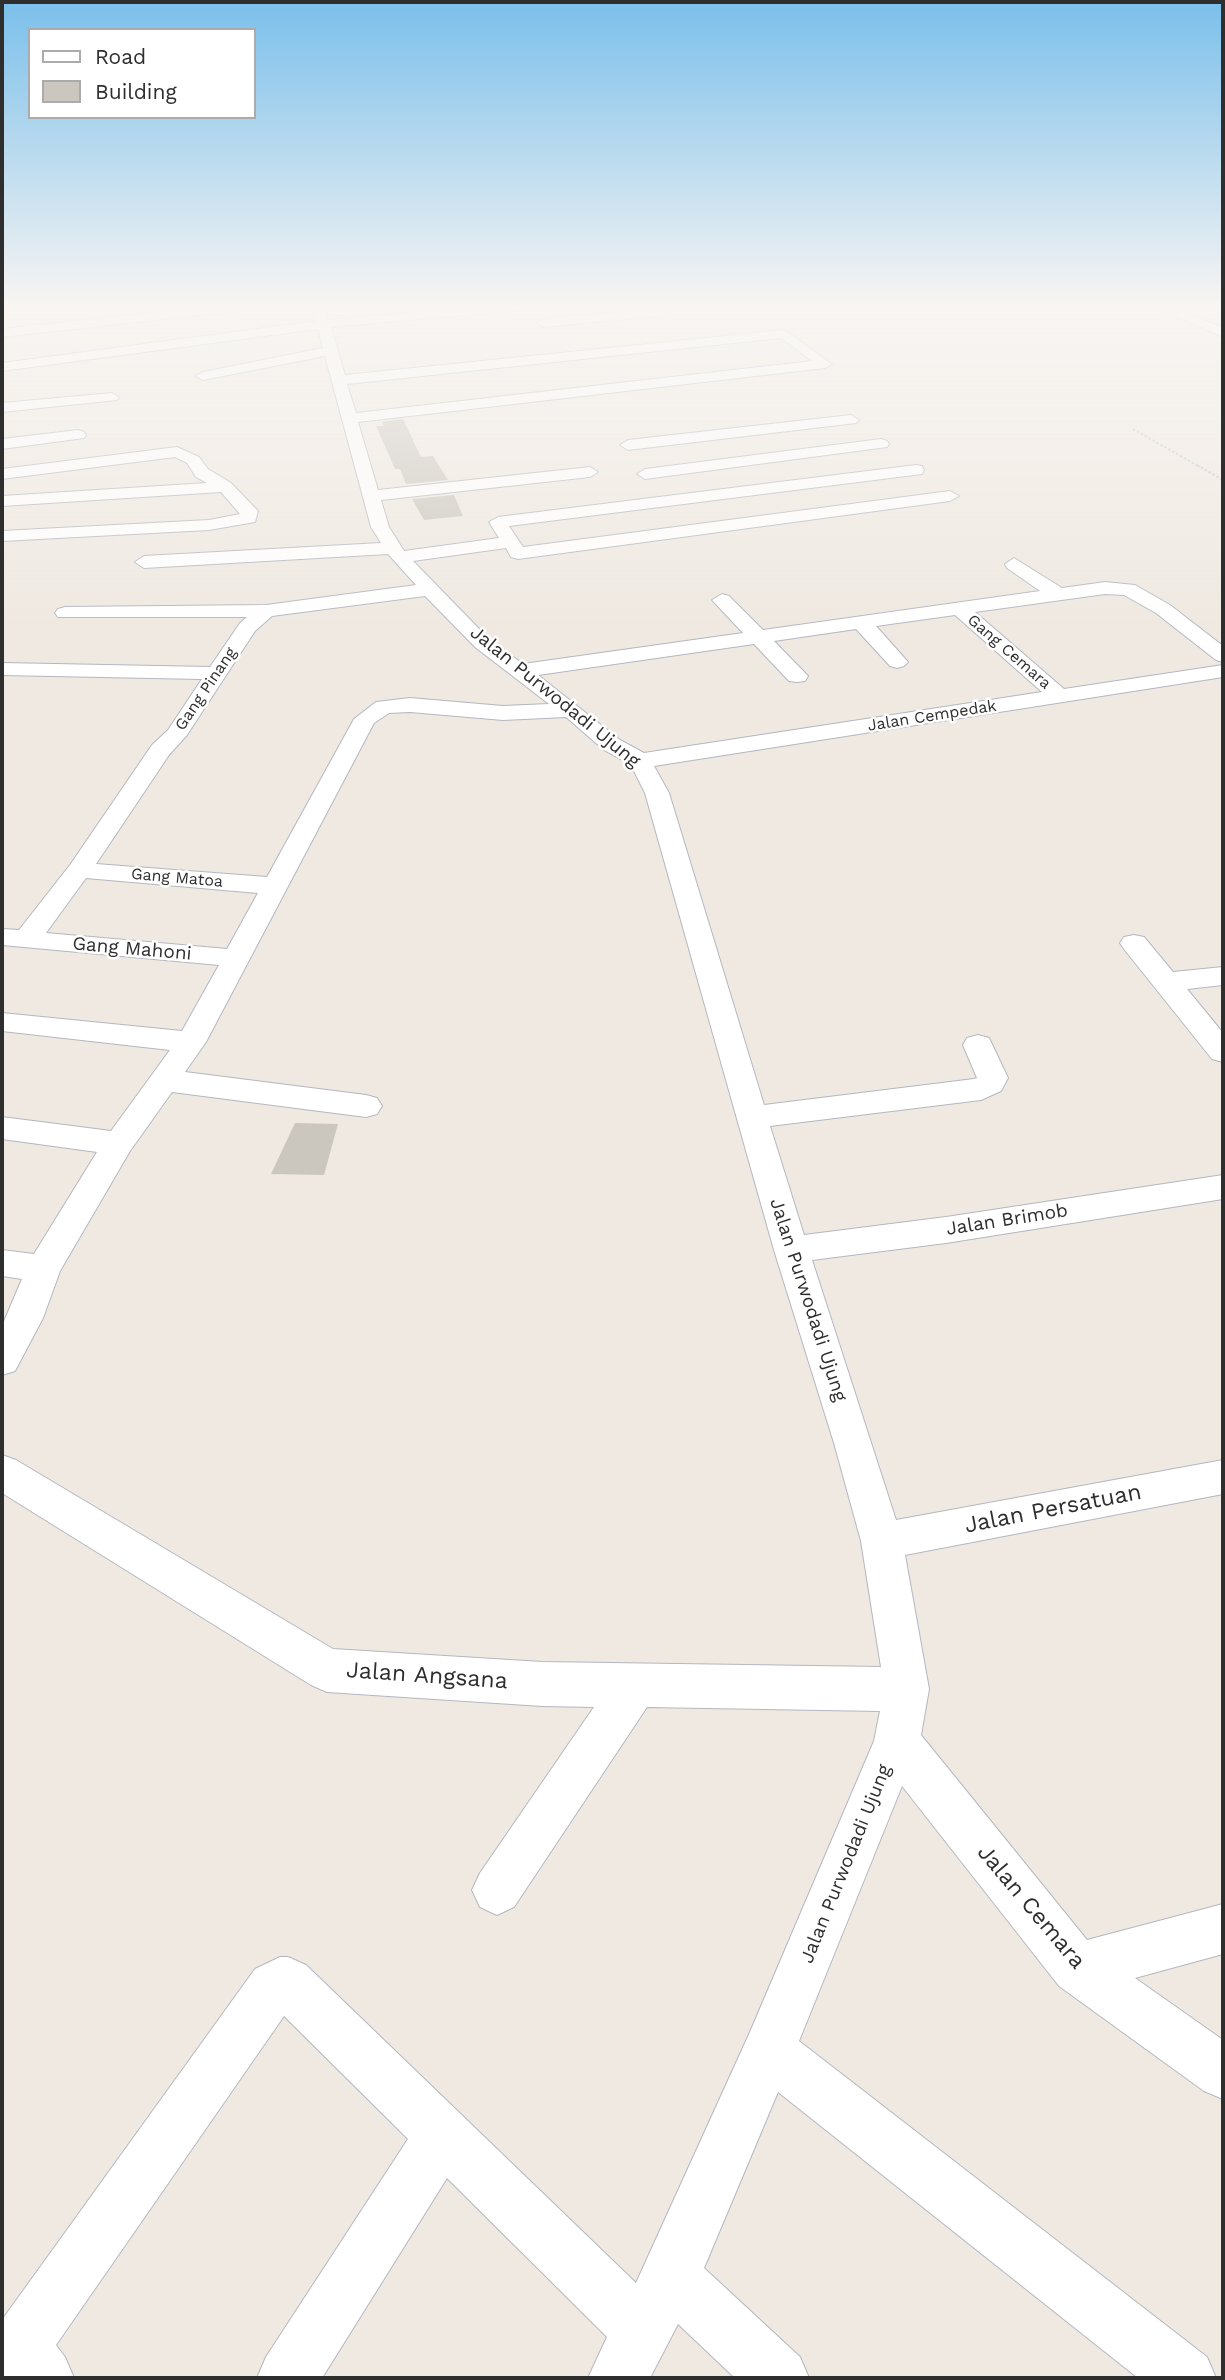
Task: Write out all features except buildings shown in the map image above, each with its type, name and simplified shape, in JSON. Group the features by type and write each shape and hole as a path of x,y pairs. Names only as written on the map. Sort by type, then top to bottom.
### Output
{"street":[{"name":"Jalan Purwodadi Ujung","path":"348,413 380,527 396,552 482,643 571,710 612,745 640,761 657,793 791,1250 854,1443 882,1541 907,1689 897,1742 769,2051 671,2277 618,2378"},
{"path":"349,418 394,413"},
{"path":"842,413 957,501 681,531 518,553 498,522 916,470"},
{"path":"681,531 625,441 851,420"},
{"path":"2,444 78,435"},
{"path":"645,474 881,444"},
{"path":"2,474 177,452 193,460 202,473 225,487 248,511 249,518 209,525 2,536"},
{"path":"372,496 590,472"},
{"path":"2,501 225,487"},
{"path":"144,562 396,552 511,542"},
{"path":"1014,564 1058,594"},
{"path":"519,671 1105,587 1128,589 1163,609 1223,656"},
{"path":"65,613 266,611 432,589"},
{"path":"722,600 797,676"},
{"name":"Gang Cemara","path":"959,608 1059,696"},
{"name":"Gang Pinang","path":"14,938 79,870 160,750 176,735 247,627 266,611"},
{"path":"862,622 897,662"},
{"path":"2,669 215,673"},
{"name":"Jalan Cempedak","path":"640,761 1223,671"},
{"path":"2,1360 25,1318 43,1269 119,1143 191,1042 365,719 384,707 410,705 503,713 571,710"},
{"name":"Gang Matoa","path":"79,870 275,886"},
{"name":"Gang Mahoni","path":"14,938 237,958"},
{"path":"1134,943 1223,1052"},
{"path":"1166,982 1223,976"},
{"path":"2,1022 191,1042"},
{"path":"752,1117 981,1089 993,1079 978,1045"},
{"path":"163,1080 366,1105"},
{"path":"2,1128 119,1143"},
{"name":"Jalan Brimob","path":"791,1250 946,1230 1223,1186"},
{"path":"2,1263 43,1269"},
{"name":"Jalan Angsana","path":"2,1472 327,1670 542,1684 907,1689"},
{"name":"Jalan Persatuan","path":"882,1541 1223,1477"},
{"path":"497,1891 636,1685"},
{"name":"Jalan Cemara","path":"897,1742 1077,1968 1223,2072"},
{"path":"1077,1968 1223,1929"},
{"path":"22,2365 273,1987 280,1983 288,1983 642,2330"},
{"path":"769,2051 1186,2378"},
{"path":"287,2378 443,2134"},
{"path":"671,2277 779,2378"}],"path":[{"path":"1133,429 1223,480"}]}
